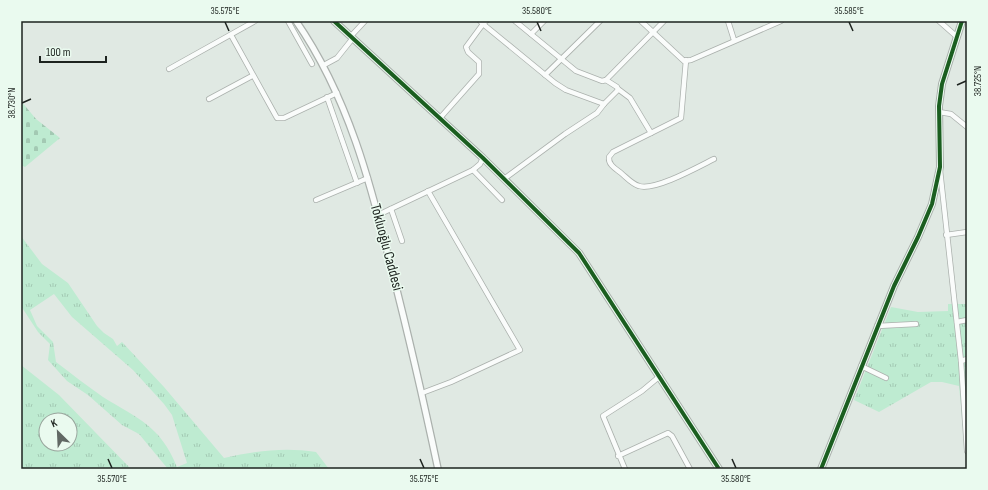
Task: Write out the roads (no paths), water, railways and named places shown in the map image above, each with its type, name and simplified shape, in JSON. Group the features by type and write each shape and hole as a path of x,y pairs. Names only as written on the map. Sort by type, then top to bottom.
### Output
{"street":[{"path":"169,69 231,36 255,21"},
{"path":"288,21 312,64"},
{"name":"Tokluoğlu Caddesi","path":"293,21 305,36"},
{"name":"Tokluoğlu Caddesi","path":"296,21 324,65 337,93 368,178 409,335 438,469"},
{"path":"334,21 483,158 579,254 660,376 719,469"},
{"path":"324,65 337,58 365,21"},
{"path":"515,21 576,72 601,80 606,80 630,98 651,133"},
{"path":"531,34 544,21"},
{"path":"545,75 600,21"},
{"path":"641,21 655,32 678,58 686,60 691,60 734,40 781,21"},
{"path":"606,80 655,32 664,21"},
{"path":"728,21 734,40"},
{"path":"939,21 956,36"},
{"path":"962,21 943,76 939,112 940,170 961,361 967,451"},
{"path":"440,118 479,74 478,62 468,52 466,47 483,22 545,75 566,90 604,104"},
{"path":"231,36 274,116 278,119 284,118 337,93"},
{"path":"686,60 681,118 613,152 609,157 611,165 636,185 645,187 659,183 714,159"},
{"path":"209,99 252,76"},
{"path":"504,178 565,134 597,114 604,104 617,93 618,89"},
{"path":"328,97 357,183"},
{"path":"939,112 951,114 967,127"},
{"path":"378,215 473,170 483,158"},
{"path":"473,170 502,200"},
{"path":"821,469 877,326 897,279 925,221 940,170"},
{"path":"316,200 368,178"},
{"path":"422,393 451,382 520,350 428,191"},
{"path":"391,209 402,241"},
{"path":"946,235 967,232"},
{"path":"956,322 967,320"},
{"path":"877,326 916,324"},
{"path":"961,361 967,359"},
{"path":"861,366 886,378"},
{"path":"625,469 618,456 603,416 642,391 660,376"},
{"path":"618,456 668,433 672,436 690,469"}]}
